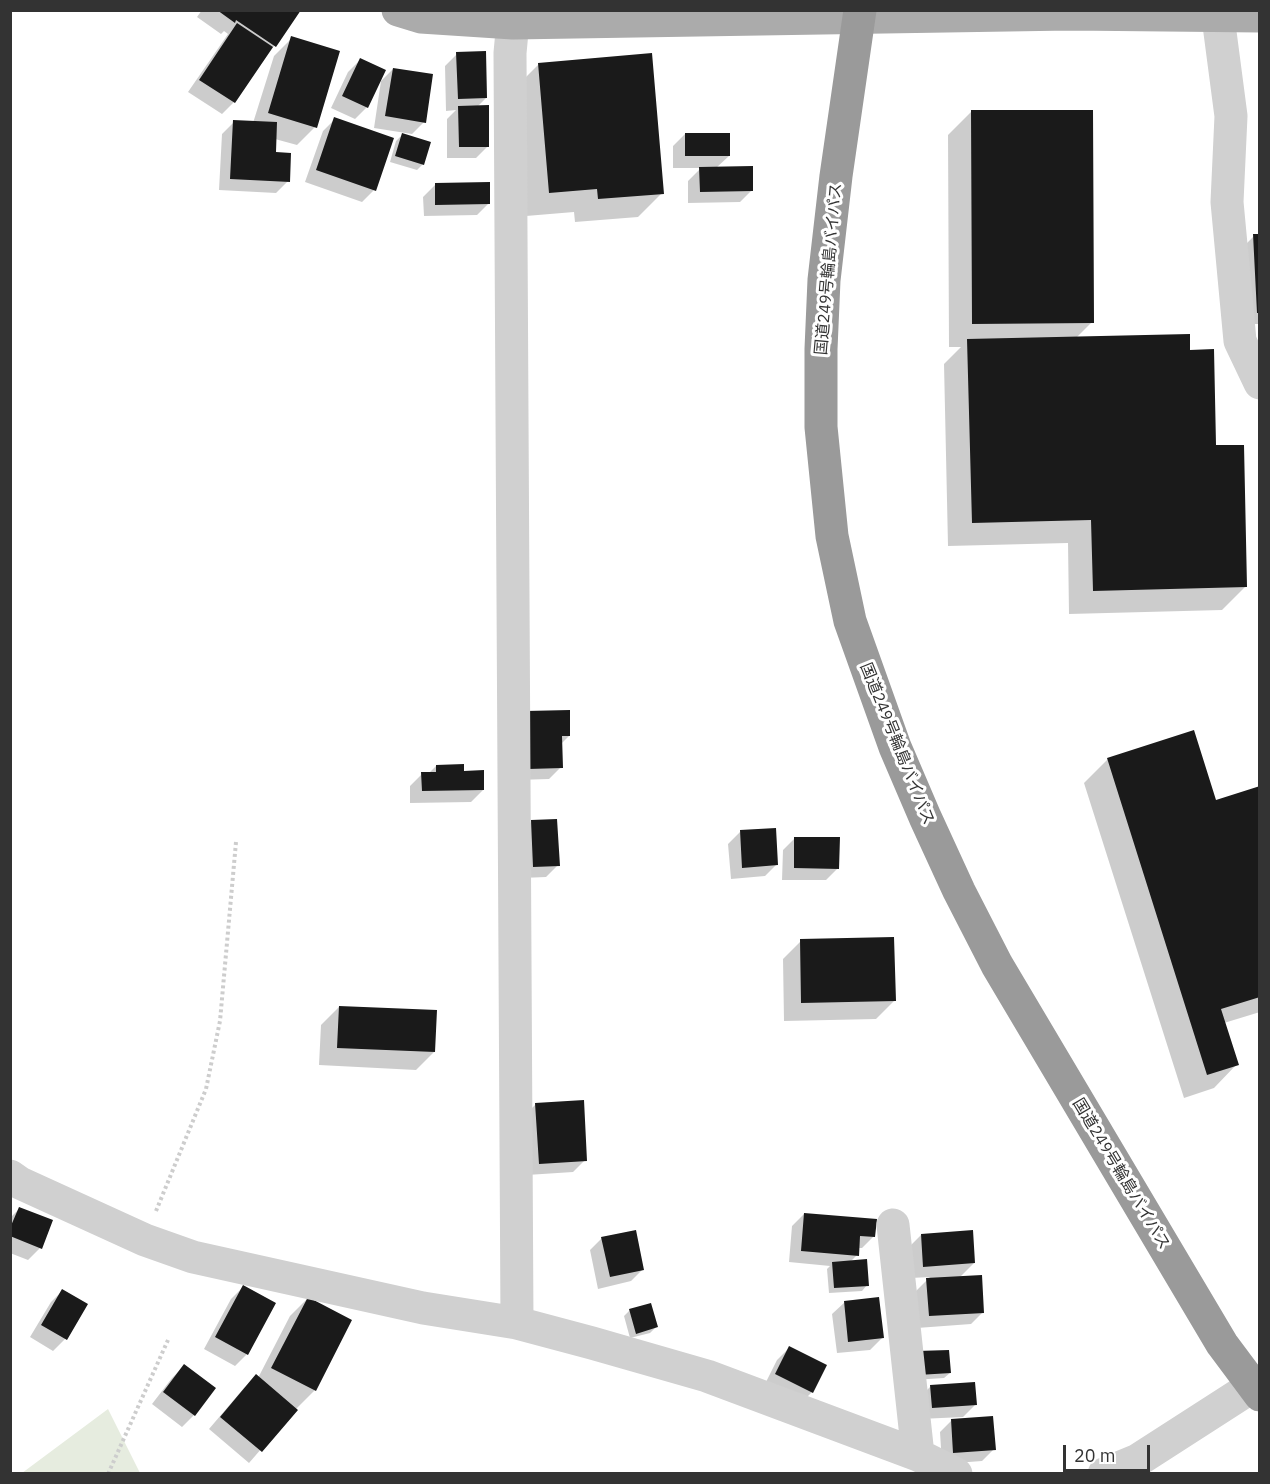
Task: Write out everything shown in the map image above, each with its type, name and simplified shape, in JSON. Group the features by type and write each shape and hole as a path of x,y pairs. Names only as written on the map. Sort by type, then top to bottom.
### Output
{"highway":[{"name":"国道249号輪島バイパス","path":"860,14 836,176 824,280 821,349 820,428 832,536 850,621 895,747 959,891 997,965 1222,1344 1258,1389"}],"main road":[{"path":"398,10 421,17 461,21 513,16 860,14 1260,16"}],"street":[{"path":"513,16 510,65 517,1323"},
{"path":"1218,16 1231,116 1227,202 1240,341 1260,383"},
{"path":"10,1176 145,1240 194,1257 423,1308 517,1323 707,1376 918,1455 956,1473"},
{"path":"893,1225 918,1455"},
{"path":"1104,1473 1138,1460 1258,1389"}],"path":[{"path":"145,1240 206,1089 220,1021 236,842"},
{"path":"108,1473 168,1340"}],"shaded area":[{"path":"108,1409 140,1473 22,1473"}],"building":[{"path":"217,10 301,10 276,47"},
{"path":"237,23 273,47 235,103 199,80"},
{"path":"291,36 340,51 317,128 268,113"},
{"path":"486,51 487,98 458,99 456,52"},
{"path":"652,53 664,194 598,199 597,189 549,193 538,63"},
{"path":"360,58 386,70 368,108 342,96"},
{"path":"393,68 433,74 426,123 385,116"},
{"path":"489,105 489,147 459,147 458,106"},
{"path":"971,110 1093,110 1094,323 972,324"},
{"path":"334,117 394,138 376,191 316,170"},
{"path":"233,120 277,122 276,152 291,153 290,182 230,179"},
{"path":"402,133 431,142 424,165 395,156"},
{"path":"685,133 730,133 730,156 685,156"},
{"path":"753,166 753,191 700,192 699,167"},
{"path":"490,182 490,204 435,205 435,183"},
{"path":"1253,234 1260,234 1260,313 1257,313"},
{"path":"1190,334 1190,350 1214,349 1216,445 1244,445 1247,587 1093,591 1091,520 972,523 967,339"},
{"path":"570,710 570,736 562,736 563,768 528,769 526,711"},
{"path":"1194,730 1216,800 1260,786 1260,997 1221,1009 1239,1065 1207,1075 1107,758"},
{"path":"464,764 464,771 484,770 484,790 422,791 421,772 436,772 436,765"},
{"path":"557,819 560,866 533,867 531,820"},
{"path":"776,828 778,865 742,868 740,830"},
{"path":"794,837 840,837 839,869 794,868"},
{"path":"894,937 896,1001 801,1003 800,939"},
{"path":"339,1006 437,1010 435,1052 337,1048"},
{"path":"584,1100 587,1161 539,1164 535,1103"},
{"path":"19,1207 53,1220 42,1249 10,1236 10,1228"},
{"path":"804,1213 877,1219 875,1237 860,1236 859,1256 801,1251"},
{"path":"636,1230 644,1270 610,1277 601,1237"},
{"path":"973,1230 975,1263 923,1267 921,1234"},
{"path":"867,1259 869,1286 834,1288 832,1262"},
{"path":"982,1275 984,1313 929,1316 926,1278"},
{"path":"243,1285 276,1303 248,1355 215,1337"},
{"path":"62,1289 88,1304 67,1340 41,1325"},
{"path":"308,1297 352,1320 316,1391 271,1368"},
{"path":"879,1297 884,1338 848,1342 844,1301"},
{"path":"651,1303 658,1327 636,1334 629,1309"},
{"path":"789,1346 827,1365 813,1393 775,1374"},
{"path":"949,1350 951,1373 918,1375 917,1351"},
{"path":"184,1364 216,1388 195,1416 163,1392"},
{"path":"256,1374 298,1410 262,1452 220,1417"},
{"path":"975,1382 977,1405 932,1408 930,1385"},
{"path":"993,1416 996,1450 953,1453 951,1419"}]}
